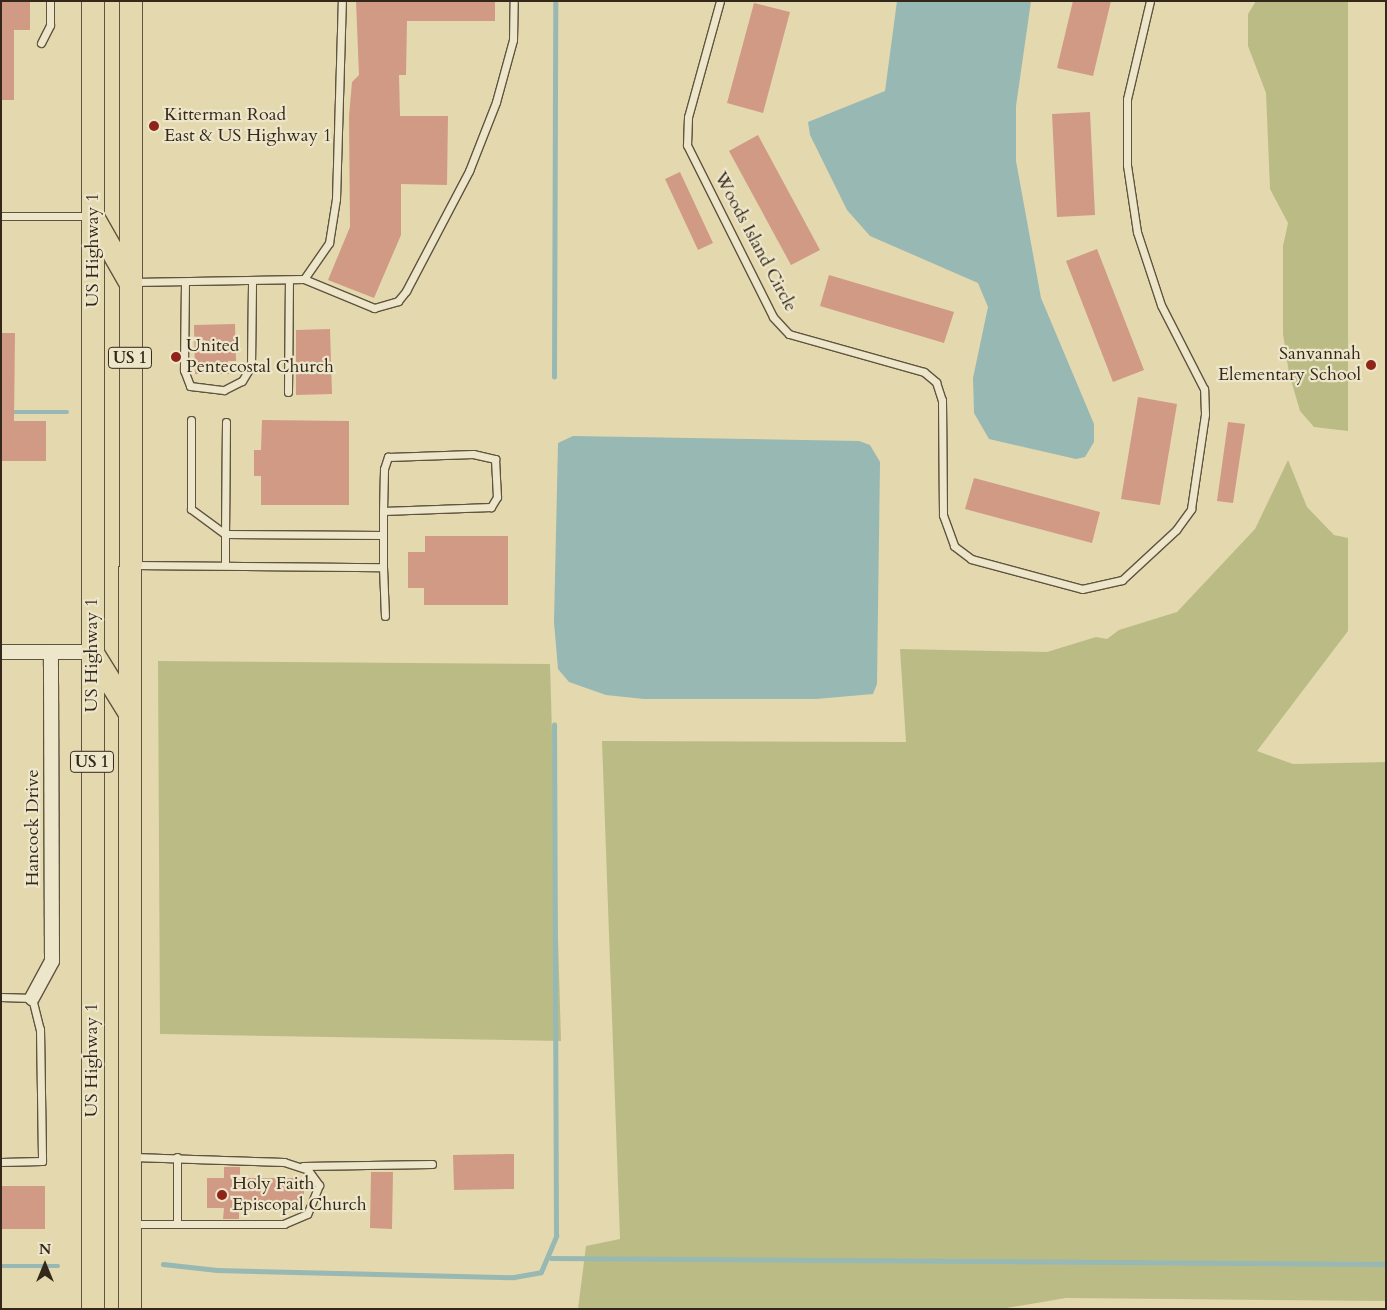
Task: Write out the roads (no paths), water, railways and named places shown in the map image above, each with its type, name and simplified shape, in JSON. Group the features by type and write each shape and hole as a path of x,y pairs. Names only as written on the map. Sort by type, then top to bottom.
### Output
{"main road":[{"name":"US Highway 1","path":"93,1 93,1309"},
{"name":"US 1","path":"130,1309 131,1"},
{"path":"93,216 130,282"},
{"path":"92,652 130,715"}],"street":[{"path":"1,652 92,652"},
{"name":"Hancock Drive","path":"32,998 52,961 51,652"}],"lane":[{"path":"42,43 50,25 50,1"},
{"path":"304,279 328,243 336,199 342,1"},
{"path":"130,282 289,282 304,279 374,308 398,301 406,291 469,172 496,102 513,40 514,1"},
{"name":"Woods Island Circle","path":"720,1 688,117 688,145 773,317 789,334 930,377 942,400 943,515 954,546 970,559 1082,589 1122,580 1176,530 1192,509 1205,414 1204,389 1161,305 1137,232 1127,165 1127,99 1150,1"},
{"path":"1,216 93,216"},
{"path":"184,282 184,370 190,386 224,390 242,381 251,366 252,282"},
{"path":"288,392 289,282"},
{"path":"191,420 191,509 225,534 383,535"},
{"path":"225,565 226,422"},
{"path":"383,511 491,507 497,497 495,459 473,454 388,457 383,511 385,616"},
{"path":"130,565 383,567"},
{"path":"1,997 32,998 42,1052 42,1161 1,1162"},
{"path":"130,1157 177,1157 298,1166 432,1164"},
{"path":"177,1157 177,1224"},
{"path":"130,1224 253,1226 297,1220 314,1205 319,1185 308,1170 298,1166"}],"water":[{"path":"897,1 1031,1 1016,106 1016,161 1041,298 1094,424 1094,442 1085,457 1076,459 989,439 974,413 973,378 988,307 978,283 870,236 847,210 810,135 808,122 885,91"},
{"path":"573,436 859,441 870,445 880,462 877,684 873,694 816,699 644,699 606,695 569,682 558,669 554,622 558,443"}],"waterway":[{"path":"554,377 555,1"},
{"path":"10,412 67,412"},
{"path":"163,1264 217,1270 514,1277 541,1272 556,1236 554,725"},
{"path":"551,1258 1386,1264"},
{"path":"1,1266 58,1266"}],"place":[{"name":"Kitterman Road East & US Highway 1","path":"154,126"},
{"name":"United Pentecostal Church","path":"176,357"},
{"name":"Sanvannah Elementary School","path":"1371,365"},
{"name":"Holy Faith Episcopal Church","path":"222,1195"}]}
